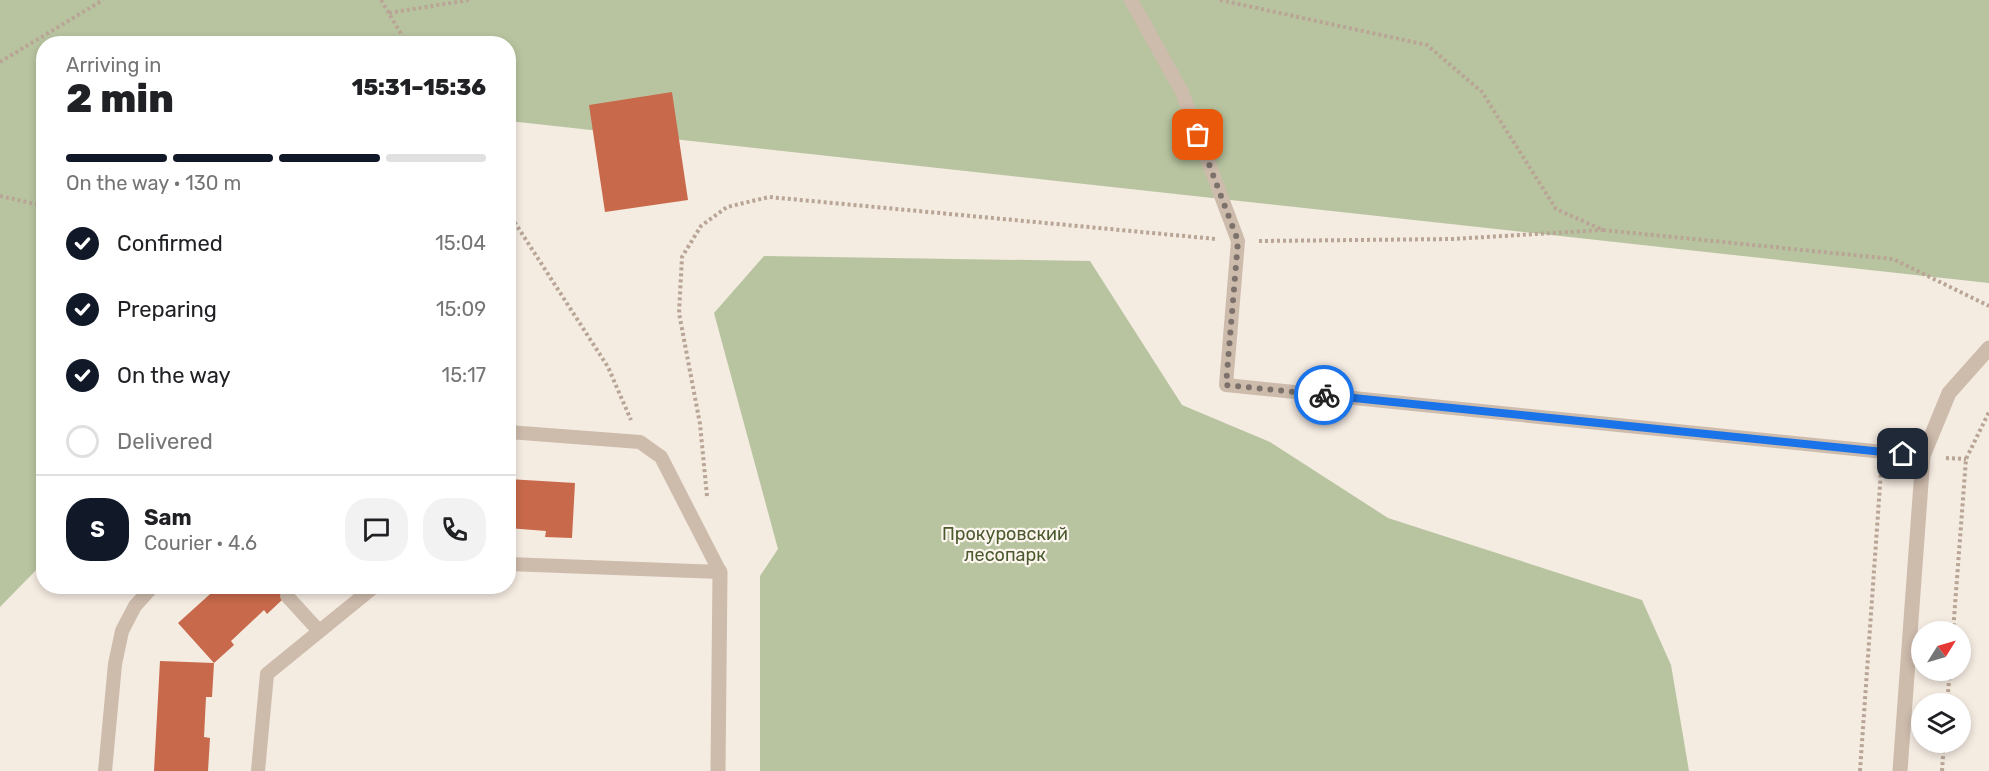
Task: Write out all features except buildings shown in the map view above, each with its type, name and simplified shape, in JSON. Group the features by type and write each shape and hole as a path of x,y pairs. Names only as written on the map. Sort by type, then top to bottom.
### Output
{"street":[{"path":"1900,771 1923,456 1949,393 1989,348"},
{"path":"718,771 720,572"}],"lane":[{"path":"1131,0 1182,92 1238,241 1226,385 1923,456"},
{"path":"516,433 640,442 661,458 720,572 516,564"},
{"path":"105,771 115,664 122,631 135,606 146,594"},
{"path":"258,771 267,674 365,594"},
{"path":"287,596 320,631"}],"path":[{"path":"43,36 103,0"},
{"path":"381,0 402,36"},
{"path":"389,13 469,0"},
{"path":"1220,0 1427,45 1482,92 1556,208 1603,230"},
{"path":"0,62 36,40"},
{"path":"0,196 36,204"},
{"path":"707,499 700,424 678,313 682,256 701,226 727,207 768,197 1238,241 1453,239 1603,230 1893,259 1989,306"},
{"path":"516,224 608,367 640,442"},
{"path":"1954,621 1966,459 1989,412"},
{"path":"1860,771 1882,452"},
{"path":"1942,771 1943,753"}],"green space":[{"path":"0,0 1989,0 1989,283 516,122 516,36 36,36 36,570 0,607"},
{"name":"Прокуровский лесопарк","path":"764,256 1090,261 1182,405 1270,442 1388,518 1642,600 1671,665 1689,771 760,771 760,576 778,549 714,313"}],"way so far":[{"path":"1198,135 1238,241 1226,385 1324,395"}],"route":[{"path":"1324,395 1903,454"}]}
